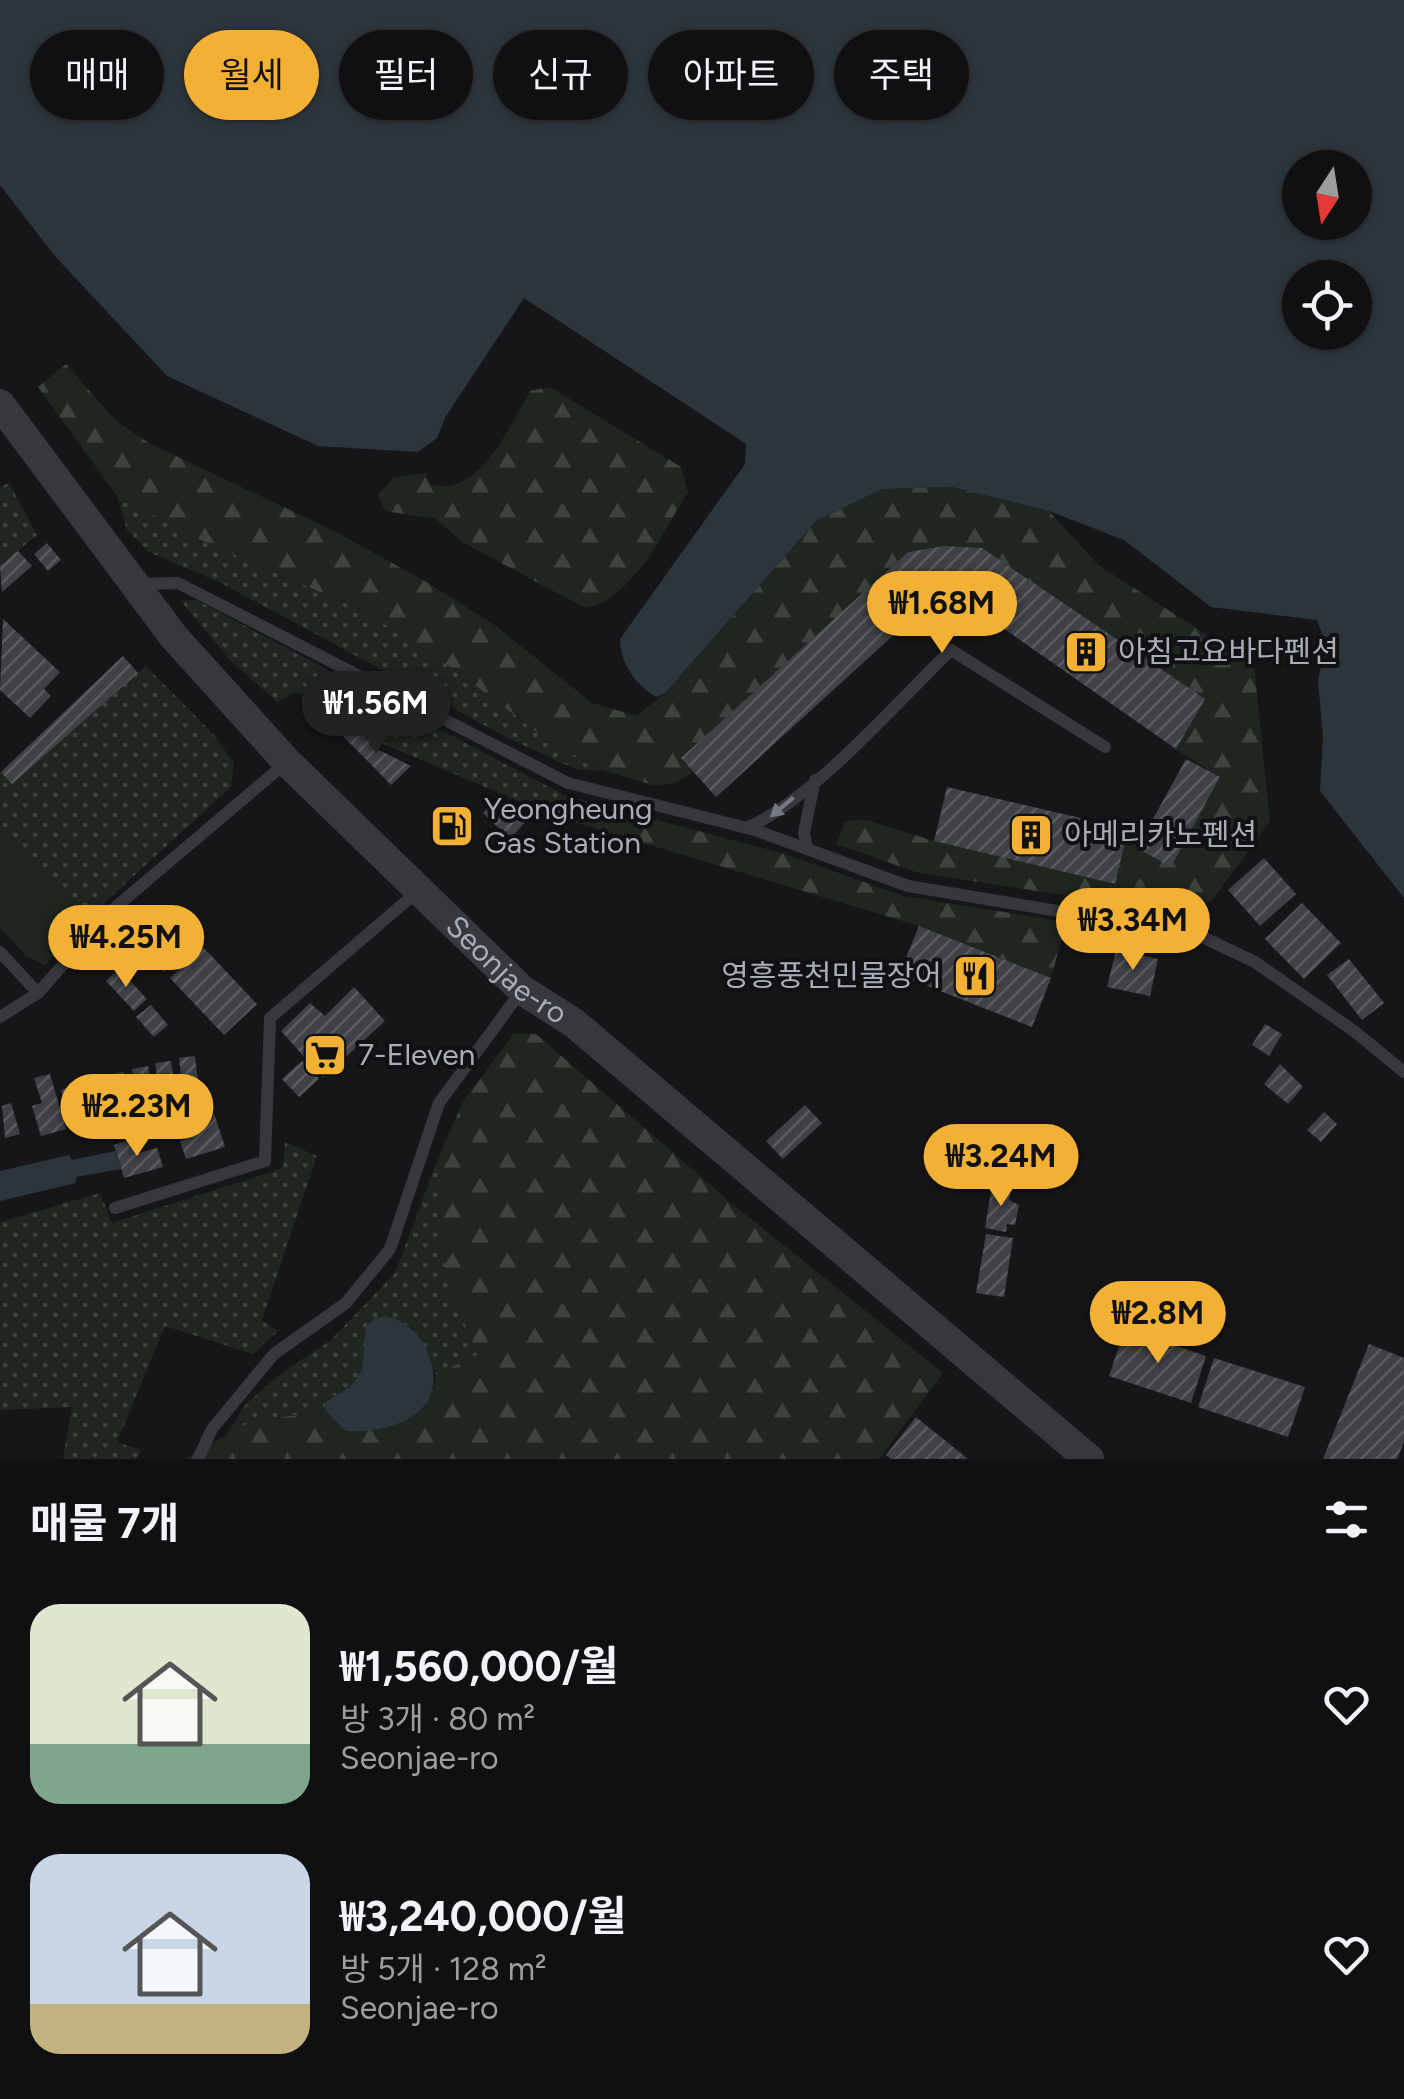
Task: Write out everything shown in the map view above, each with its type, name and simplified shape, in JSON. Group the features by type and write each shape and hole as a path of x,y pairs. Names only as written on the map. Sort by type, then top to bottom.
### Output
{"street":[{"name":"Seonjae-ro","path":"0,404 174,637 287,762 418,891 522,990 574,1022 1089,1459"}],"lane":[{"path":"136,584 178,583 568,784 746,828 908,886 1196,934 1255,962 1354,1031 1404,1072"},
{"path":"746,828 768,819 815,780 952,650 1105,746"},
{"path":"0,1017 38,993 111,911 287,762"},
{"path":"808,849 804,832 815,780"},
{"path":"114,1208 265,1161 270,1018 418,891"},
{"path":"0,952 38,993"},
{"path":"198,1459 212,1429 274,1354 346,1304 390,1250 439,1103 522,990"}],"green space":[{"path":"66,364 115,420 149,443 336,532 425,581 496,626 592,703 637,716 665,693 816,521 882,489 952,487 1049,511 1098,565 1254,665 1270,821 1212,901 1162,911 916,872 836,844 845,821 867,820 934,841 1114,884 1128,829 1146,832 1138,848 1171,866 1220,778 1176,749 1204,700 982,548 944,546 908,552 681,758 693,772 673,784 653,785 605,771 547,740 455,670 366,612 199,539 117,496 38,387"},
{"path":"550,387 681,467 688,492 633,578 602,602 585,608 464,543 435,519 385,511 378,495 393,478 426,473 430,484 447,486 463,481 490,457 530,391"},
{"path":"9,483 37,535 0,566 0,487"},
{"path":"117,496 199,539 366,612 455,670 547,740 604,771 575,769 508,738 223,584 149,552 127,530"},
{"path":"196,600 564,795 554,816 386,745 296,692 277,702 229,659 181,601"},
{"path":"146,666 214,735 234,763 231,787 89,917 0,825 0,771 12,783"},
{"path":"564,795 785,854 904,896 1066,922 1051,978 919,926 554,816"},
{"path":"0,825 89,917 45,965 27,957 0,927"},
{"path":"514,1033 536,1034 730,1202 943,1373 879,1459 185,1459 252,1421 326,1411 347,1431 391,1423 426,1403 436,1375 478,1354 454,1300 441,1247 440,1153 463,1102"},
{"path":"285,1142 317,1156 262,1320 278,1331 253,1354 165,1326 117,1442 140,1450 137,1459 63,1459 72,1407 0,1410 0,1222 100,1193 112,1223 283,1168"},
{"path":"440,1153 446,1256 457,1301 479,1354 436,1375 413,1328 386,1316 365,1351 362,1370 350,1387 325,1401 326,1411 278,1417 225,1437 245,1405 280,1374 330,1341 395,1273"}],"shaded area":[{"path":"0,0 1404,0 1404,898 1320,791 1323,737 1318,680 1326,645 1317,620 1211,607 1124,540 1049,511 952,487 882,489 816,521 665,693 657,697 630,672 620,639 745,464 746,444 524,298 446,416 437,438 418,452 318,446 167,376 54,255 0,185"},
{"path":"115,1151 121,1169 76,1177 76,1183 0,1201 0,1171 69,1155 72,1160"},
{"path":"386,1316 406,1324 420,1338 433,1371 432,1389 426,1403 401,1423 346,1431 326,1411 325,1402 350,1387 362,1370 366,1326 375,1318"}],"building":[{"path":"47,543 61,560 48,571 34,554"},
{"name":"아침고요바다펜션","path":"944,546 982,548 1205,699 1176,749 960,598 932,600 716,797 681,758 908,552"},
{"path":"18,551 32,566 2,592 0,566"},
{"path":"3,619 60,672 44,689 51,696 30,718 0,690"},
{"path":"123,656 138,673 12,784 1,772"},
{"path":"356,725 373,742 369,745 411,766 391,785 343,736"},
{"path":"1186,759 1220,777 1171,867 1137,848"},
{"name":"아메리카노펜션","path":"947,787 1128,829 1115,884 934,841"},
{"path":"498,797 525,822 510,839 483,813"},
{"path":"1264,858 1296,894 1260,926 1228,890"},
{"path":"1302,903 1341,943 1304,979 1265,939"},
{"path":"169,910 197,940 164,972 135,941"},
{"name":"영흥풍천민물장어","path":"919,926 1051,978 1032,1027 899,975"},
{"path":"203,947 257,1004 224,1035 170,978"},
{"path":"1116,950 1158,959 1150,996 1107,987"},
{"path":"1349,959 1384,1003 1362,1020 1327,975"},
{"path":"119,969 147,999 134,1011 106,981"},
{"name":"7-Eleven","path":"354,987 385,1021 323,1078 281,1031 310,1003 325,1016"},
{"path":"151,1005 168,1025 154,1037 136,1017"},
{"path":"1265,1024 1282,1034 1269,1056 1252,1045"},
{"path":"195,1056 199,1090 183,1092 179,1058"},
{"path":"171,1061 176,1096 160,1098 155,1063"},
{"path":"302,1061 319,1079 299,1097 282,1079"},
{"path":"1280,1064 1303,1087 1288,1104 1264,1084"},
{"path":"148,1066 153,1101 137,1103 132,1069"},
{"path":"124,1072 129,1107 113,1109 108,1075"},
{"path":"50,1074 66,1129 41,1136 32,1106 42,1103 34,1078"},
{"path":"100,1078 105,1113 89,1115 84,1081"},
{"path":"74,1086 83,1115 70,1118 61,1090"},
{"path":"11,1103 20,1134 5,1138 2,1106"},
{"path":"805,1105 822,1123 783,1159 766,1141"},
{"path":"1324,1112 1337,1124 1321,1142 1307,1130"},
{"path":"214,1113 225,1147 186,1159 180,1141 198,1135 193,1120"},
{"path":"134,1138 139,1153 157,1148 163,1167 124,1178 114,1145"},
{"path":"992,1185 1011,1187 1009,1200 1019,1205 1015,1225 1007,1224 1006,1232 985,1228"},
{"path":"986,1234 1013,1238 1004,1297 976,1293"},
{"path":"1125,1329 1206,1356 1191,1403 1109,1376"},
{"path":"1369,1344 1404,1358 1404,1442 1397,1459 1323,1459"},
{"path":"1214,1358 1305,1387 1288,1437 1198,1407"},
{"path":"916,1417 968,1459 891,1459 886,1455"}],"place":[{"name":"아침고요바다펜션","path":"1086,652"},
{"name":"Yeongheung Gas Station","path":"452,826"},
{"name":"아메리카노펜션","path":"1031,835"},
{"name":"영흥풍천민물장어","path":"975,976"},
{"name":"7-Eleven","path":"325,1055"}]}
